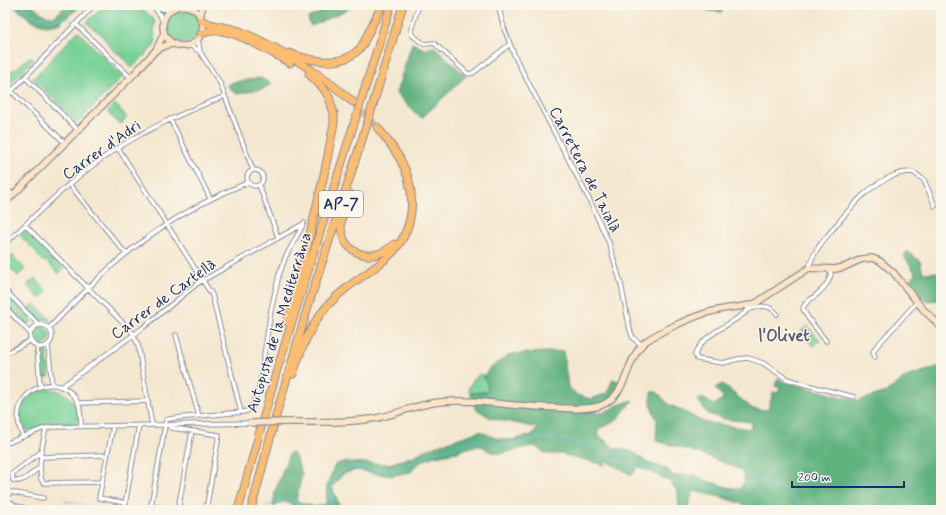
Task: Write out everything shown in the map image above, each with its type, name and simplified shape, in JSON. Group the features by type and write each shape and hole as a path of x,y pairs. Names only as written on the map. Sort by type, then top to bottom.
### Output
{"highway":[{"path":"274,48 315,61 331,62 347,59 362,46 382,5"},
{"name":"Autopista de la Mediterrània","path":"238,510 276,373 391,5"},
{"name":"Autopista de la Mediterrània","path":"251,510 279,403 308,306 360,146 403,5"},
{"path":"199,36 207,31 222,31 236,36 323,82 352,105 321,76 274,48 240,31 209,24 201,18"},
{"path":"276,373 289,309 305,256 325,170 334,123 334,114 329,97 323,88 309,74"},
{"path":"279,403 288,388 300,352 313,324 334,298 389,256 405,234 409,224 412,202 410,184 400,159 376,129 392,153 400,169 408,200 407,216 398,238 389,249 379,254 374,256 363,255 357,252 346,242 341,232 342,219 360,146"}],"street":[{"path":"5,98 94,5"},
{"path":"152,5 156,8 163,23 164,33 173,44"},
{"path":"191,8 199,5"},
{"path":"200,52 199,36 202,27 201,18 203,5"},
{"path":"419,5 411,30 412,35 424,44 434,43 468,74 473,73 510,44"},
{"name":"Carretera de Taialà","path":"498,5 515,57 590,201 609,243 621,284 630,330 633,338 642,345"},
{"path":"163,23 171,10 181,6 191,8 201,18"},
{"path":"156,8 171,10"},
{"path":"76,24 130,77"},
{"path":"156,50 164,33"},
{"path":"187,46 193,43 199,36"},
{"path":"5,203 156,50 166,44 193,47 200,52 211,68 225,96 253,170"},
{"path":"25,77 78,130"},
{"path":"11,91 65,143"},
{"name":"Carrer d'Adri","path":"5,244 69,184 118,148 170,119 225,96"},
{"path":"170,119 210,198"},
{"path":"118,148 212,295 242,412 166,420 151,506 173,510"},
{"path":"253,170 248,175 249,182 252,185 259,185"},
{"path":"253,170 258,171 263,176 259,185"},
{"path":"809,268 811,258 820,244 858,199 872,187 895,174 913,172 924,180 935,206"},
{"path":"49,328 88,288 126,254 167,224 210,198 249,182"},
{"path":"69,184 126,254"},
{"path":"259,185 278,237"},
{"path":"5,188 13,195"},
{"name":"Carrer de Cartellà","path":"61,387 134,334 203,280 304,223 286,256 279,276 271,310 259,388 252,406 247,411 242,412"},
{"path":"25,225 134,334 138,345 152,425"},
{"path":"854,397 788,379 769,367 748,358 723,363 700,360 695,358 697,349 712,335 738,319 748,308 809,268 840,268 865,258 876,260 883,264 896,276 941,327"},
{"path":"826,341 808,318 803,308 805,304 828,283 831,277 831,269"},
{"path":"5,290 39,325 49,328 52,336 48,345 52,385"},
{"path":"875,357 873,352 876,347 918,302"},
{"path":"5,444 46,428 350,420 376,418 423,404 455,401 540,407 598,407 611,400 617,393 625,379 635,355 642,345 656,335 700,315 715,310 766,306 774,309 778,314"},
{"path":"5,307 30,333 31,340 37,346 44,347 48,345"},
{"path":"739,307 740,310 744,312"},
{"path":"30,333 39,325"},
{"path":"176,335 199,416"},
{"path":"5,354 31,340"},
{"path":"37,346 40,386"},
{"path":"23,436 18,425 20,404 27,394 40,386 52,385 61,387 74,398 80,409 81,427"},
{"path":"78,403 148,402"},
{"path":"113,426 99,498 125,504 139,425"},
{"path":"166,425 172,428 219,435 206,510"},
{"path":"46,428 40,467 42,482 102,482"},
{"path":"178,510 192,431"},
{"path":"40,467 21,482 17,482 12,479 12,474 41,454 107,455"},
{"path":"34,510 16,506 5,499 10,492 43,498"}],"green space":[{"path":"12,5 31,5 45,15 54,17 66,5 83,5 61,21 61,23 47,26 31,20"},
{"path":"104,5 137,5 153,18 155,23 154,31 156,40 153,47 132,68 121,55 113,50 101,34 87,22"},
{"path":"336,5 357,5 312,26 310,25 308,18"},
{"path":"679,5 722,5 722,12 709,11 700,6 685,8"},
{"path":"183,9 189,10 195,14 199,20 199,32 195,38 189,42 183,43 177,42 171,38 167,32 166,26 167,20 171,14 177,10"},
{"path":"78,31 123,76 77,123 33,79"},
{"path":"412,43 426,50 430,46 435,47 466,76 422,118 416,114 396,93"},
{"path":"29,57 34,59 5,89 5,75 18,67"},
{"path":"261,78 271,84 263,89 237,94 229,88 228,85 233,82"},
{"path":"115,104 127,117 120,125 107,112"},
{"path":"24,232 28,233 64,269 59,274 46,261 44,262 20,236"},
{"path":"907,251 920,261 923,273 941,272 941,300 927,301 914,296 908,281 916,274 904,256"},
{"path":"10,253 25,269 18,276 5,263 5,258"},
{"path":"35,278 47,291 40,299 27,285"},
{"path":"5,293 32,321 26,326 5,304"},
{"path":"34,304 50,319 49,320 39,320 28,309"},
{"path":"807,326 820,340 813,346 800,333"},
{"path":"41,327 47,330 50,336 47,342 41,345 35,342 32,336 35,330"},
{"path":"563,351 568,387 577,395 591,399 607,393 613,379 623,383 617,396 593,413 603,413 618,405 633,400 616,421 598,429 598,435 615,448 633,452 648,463 667,469 673,476 695,474 704,480 727,487 740,489 745,481 741,470 720,461 656,441 657,420 651,407 651,392 657,392 669,405 703,422 750,429 752,422 723,419 708,414 697,399 704,399 714,405 724,398 715,388 722,384 753,409 768,410 773,392 778,393 780,388 775,386 778,378 782,381 858,401 886,392 906,377 941,366 941,510 758,510 710,494 693,491 687,510 679,510 678,492 669,481 638,466 632,475 606,461 605,465 561,454 547,454 534,446 499,454 489,451 482,446 471,447 457,452 434,456 417,464 411,472 390,476 357,470 343,474 332,487 341,510 295,510 289,502 282,502 273,508 275,491 290,452 294,454 302,474 296,501 315,507 326,504 327,484 335,465 342,462 389,464 480,431 495,438 512,440 531,435 538,428 491,418 475,408 470,393 487,392 488,388 484,376 489,369 510,354"},
{"path":"47,352 49,377 41,378 39,353"},
{"path":"480,374 484,376 488,388 487,392 470,393 468,389 474,379"},
{"path":"43,389 59,391 71,399 78,413 77,424 47,424 30,431 23,429 20,423 20,416 23,404 37,391"}],"waterway":[{"path":"19,5 31,14 42,18 69,18"},
{"path":"97,23 108,20 125,9 135,5"},
{"path":"330,510 333,506 330,492 332,483 339,472 354,467 379,471 397,469 431,454 466,442 480,440 508,446 541,438 580,442 615,460 653,468 677,482 694,480 734,494 754,479 773,483 791,491 796,501 805,508 862,507 909,510"},
{"path":"266,506 282,499 290,499 306,510"},
{"path":"64,510 66,501 77,503 95,510"}],"tunnel":[{"path":"355,104 377,127"}],"district":[{"name":"l'Olivet","path":"784,335"}]}
